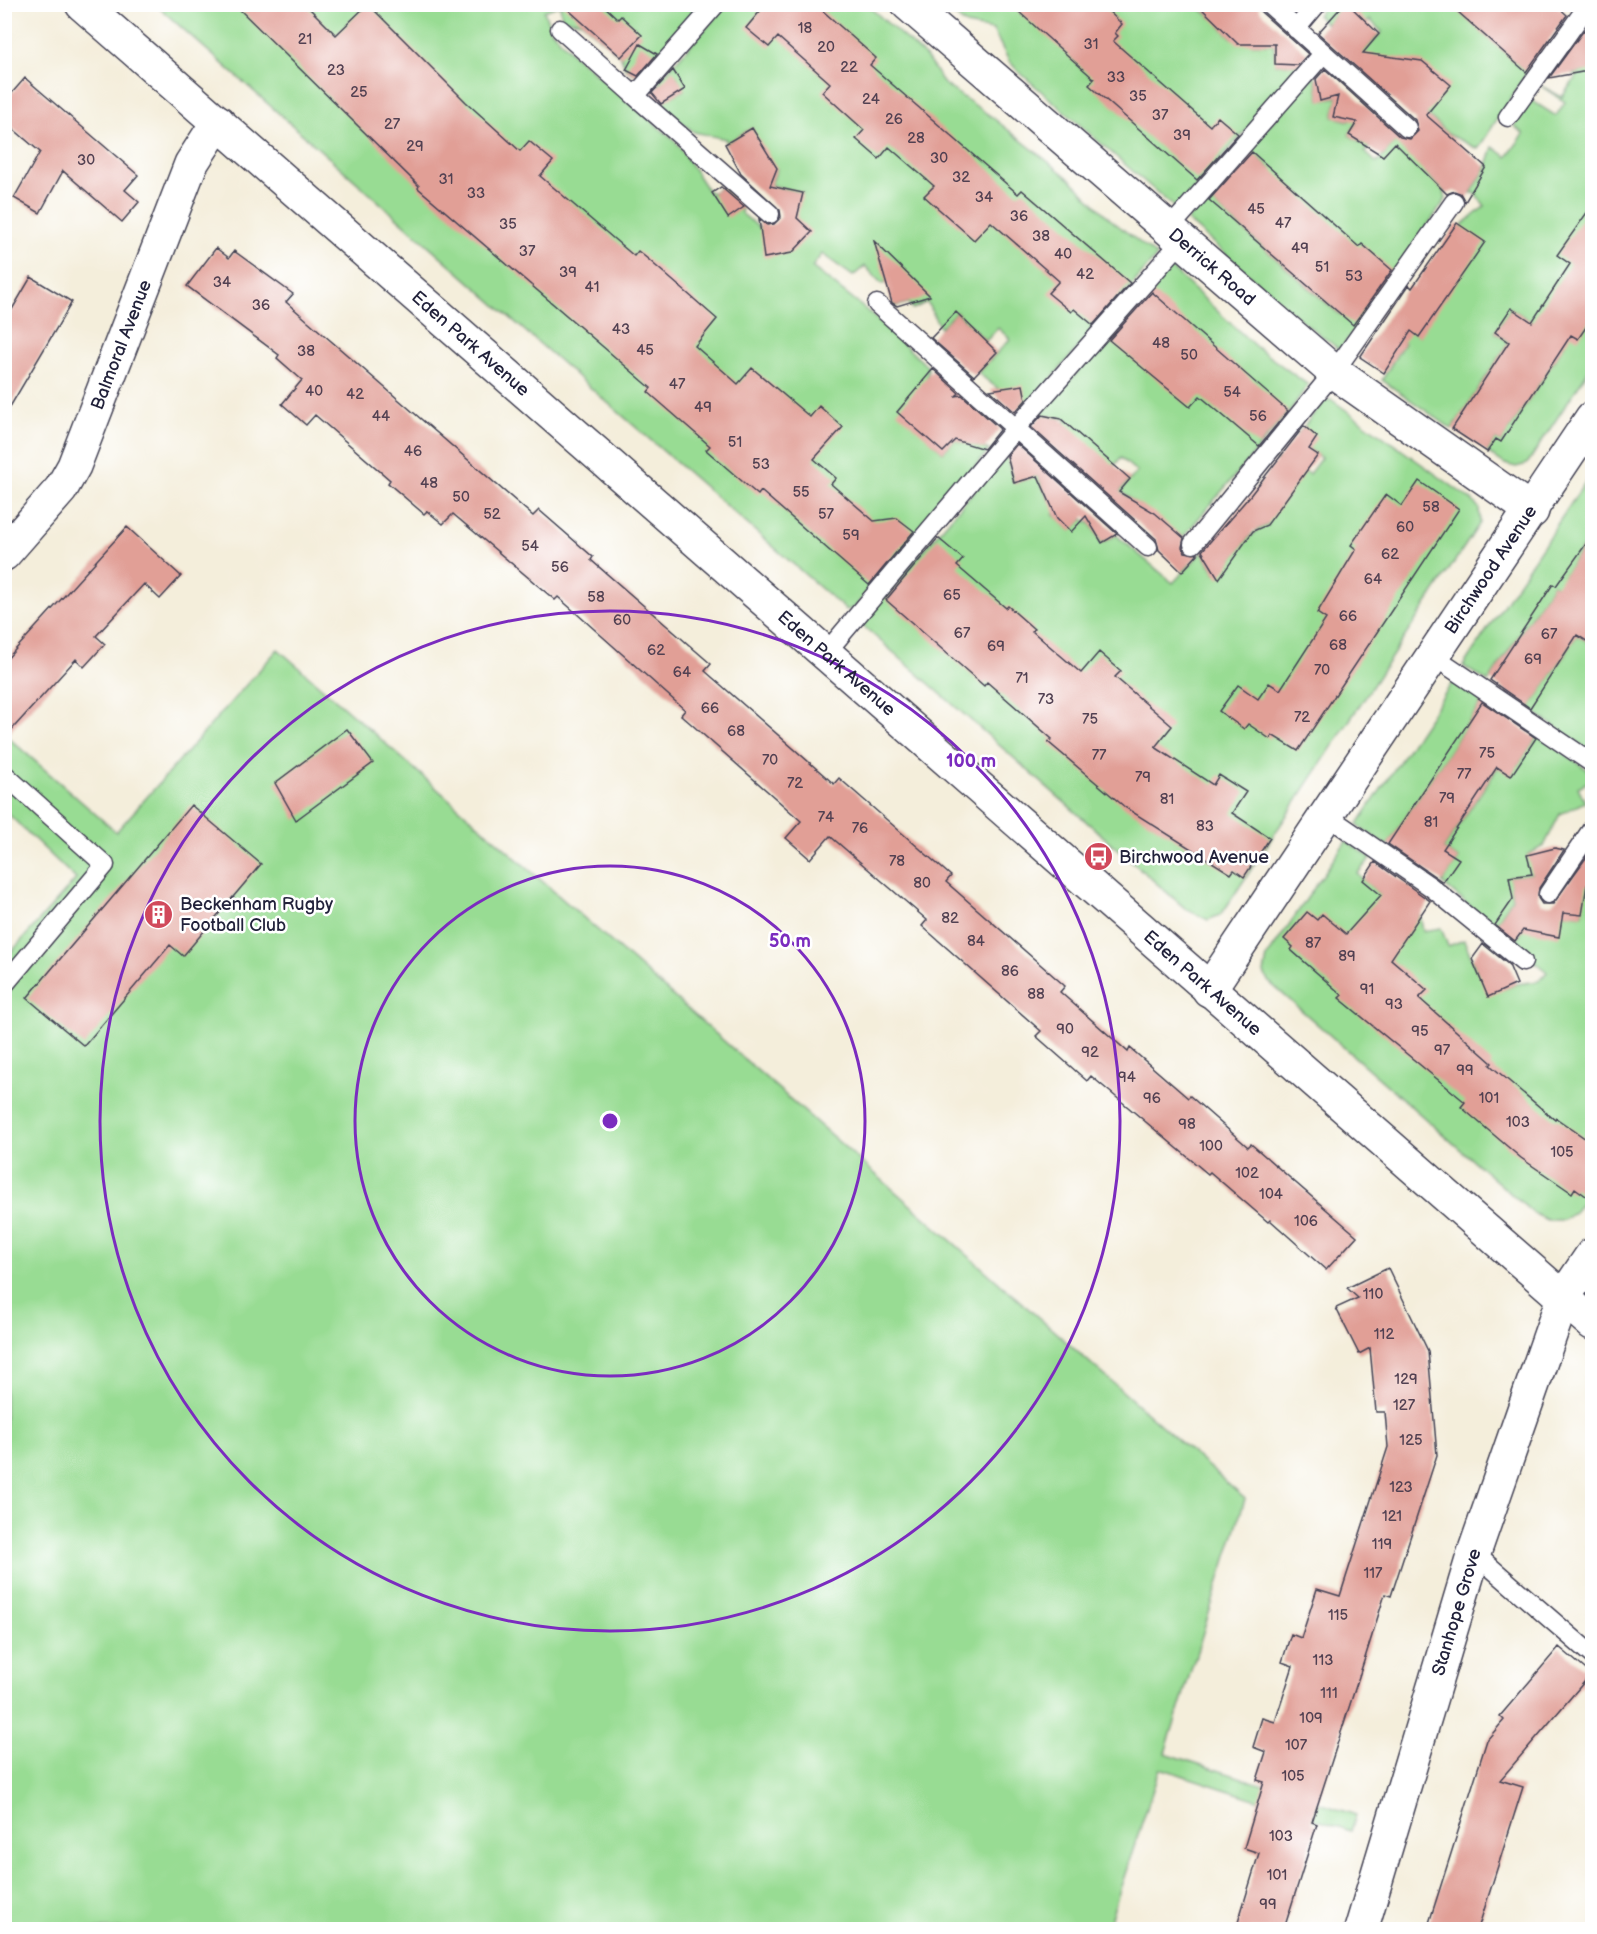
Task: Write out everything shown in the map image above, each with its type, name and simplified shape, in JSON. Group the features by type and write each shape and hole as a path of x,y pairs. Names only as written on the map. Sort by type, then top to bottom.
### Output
{"street":[{"name":"Derrick Road","path":"908,4 1334,372 1532,511"},
{"name":"Eden Park Avenue","path":"86,6 824,655 1593,1323"},
{"name":"Balmoral Avenue","path":"4,554 50,502 74,466 191,164 218,122"},
{"name":"Birchwood Avenue","path":"1209,990 1593,418"},
{"name":"Stanhope Grove","path":"1361,1929 1474,1552 1563,1298 1593,1255"}],"lane":[{"path":"635,96 716,4"},
{"path":"1269,4 1407,128"},
{"path":"1296,29 1317,4"},
{"path":"1508,117 1589,4"},
{"path":"560,29 770,214"},
{"path":"824,655 1016,429 1323,54"},
{"path":"1193,544 1334,372 1454,202"},
{"path":"877,304 1148,547"},
{"path":"1432,655 1593,763"},
{"path":"4,774 105,865 4,985"},
{"path":"1326,815 1431,887 1523,962"},
{"path":"1548,894 1593,830"},
{"path":"1474,1552 1593,1655"}],"green space":[{"path":"156,5 560,5 544,11 551,30 574,55 676,142 708,191 712,193 726,184 742,208 741,213 760,228 777,226 803,193 771,185 777,169 750,159 752,128 725,144 726,139 694,132 659,104 684,90 676,75 658,85 658,81 727,5 867,5 926,57 944,84 992,117 1071,180 1110,219 1157,256 1027,407 1013,409 1002,392 978,373 1010,339 998,328 986,341 956,312 940,328 927,302 913,309 908,303 894,307 887,283 882,284 865,266 853,276 822,254 812,267 870,313 928,367 923,433 943,452 955,440 989,450 854,608 846,610"},
{"path":"560,5 708,5 642,78 626,70 621,57 582,22 562,19"},
{"path":"942,5 1201,5 1199,8 1212,18 1239,5 1220,26 1232,38 1251,27 1252,44 1274,44 1275,64 1304,65 1176,209 1018,71 1009,61 993,30 966,25"},
{"path":"1326,5 1344,5 1326,24 1317,15"},
{"path":"1348,5 1457,5 1462,8 1459,12 1523,69 1545,45 1478,149 1448,134 1362,53 1382,32 1370,20 1349,41"},
{"path":"1592,51 1592,365 1527,464 1516,467 1505,464 1487,452 1496,439 1501,442 1565,344 1511,308 1495,332 1509,342 1452,429 1382,380 1404,343 1386,331 1395,320 1419,336 1461,226 1485,206 1475,193 1471,193 1486,168 1493,147 1507,157 1524,134 1514,126 1531,100 1556,116 1565,102 1541,86 1562,97 1576,77 1573,74 1589,70"},
{"path":"1314,72 1320,100 1338,97 1333,117 1349,121 1354,105 1364,110 1349,135 1363,144 1384,130 1365,152 1377,163 1396,141 1442,157 1426,173 1444,191 1446,199 1340,350 1297,317 1187,220 1207,198 1339,314 1355,318 1373,298 1363,288 1349,258 1261,181 1271,169 1249,149"},
{"path":"1170,267 1255,346 1308,385 1289,412 1183,537 1120,491 1137,472 1121,458 1103,478 1064,435 1066,419 1039,415"},
{"path":"1332,400 1473,501 1479,508 1480,523 1225,909 1220,915 1208,920 1186,909 861,624 1001,459 1007,458 1014,483 1037,476 1049,500 1061,495 1064,502 1053,514 1071,531 1083,519 1090,523 1102,543 1116,535 1173,583 1202,552 1216,574 1224,568 1252,535 1268,525 1254,493 1259,483 1284,501 1300,478 1275,460 1286,457 1309,474 1321,458 1297,440 1297,435 1324,401"},
{"path":"1592,472 1592,533 1564,576 1592,610 1553,584 1488,682 1463,666"},
{"path":"1577,635 1589,643 1592,638 1592,752 1529,709"},
{"path":"278,649 1245,1499 1165,1753 1356,1815 1351,1831 1160,1768 1107,1929 5,1929 5,959 76,879 5,811 4,734 116,832"},
{"path":"1454,680 1484,699 1387,846 1357,825"},
{"path":"1538,735 1592,773 1592,780 1578,787 1585,802 1560,814 1544,846 1527,855 1538,873 1510,877 1512,899 1494,927 1442,883 1459,859 1443,849 1498,767 1511,775"},
{"path":"1346,841 1371,858 1357,874 1380,894 1418,904 1423,931 1441,928 1448,946 1464,940 1477,971 1505,989 1517,984 1539,981 1547,972 1516,946 1515,942 1534,914 1563,907 1566,913 1582,915 1585,884 1592,885 1592,1190 1575,1211 1564,1220 1547,1220 1533,1213 1268,981 1264,973 1267,957"}],"building":[{"path":"234,4 305,4 336,35 368,4 466,102 520,151 529,141 553,161 540,176 634,256 638,251 717,319 695,346 738,384 752,368 810,417 819,406 843,427 814,459 836,478 831,484 874,521 897,518 914,531 869,585 761,491 758,495 706,450 710,446 648,392 651,388 418,188 419,186"},
{"path":"562,4 602,4 618,19 621,16 642,35 621,57"},
{"path":"766,4 815,4 876,58 870,65 1018,194 1022,190 1130,283 1093,325 1074,309 1071,312 1048,293 1059,281 991,222 974,240 924,196 934,186 889,147 879,159 856,139 864,130 822,92 830,83 778,37 769,47 746,28"},
{"path":"1010,4 1101,4 1122,24 1115,33 1118,36 1113,41 1210,126 1218,117 1238,134 1197,180 1089,85 1094,79"},
{"path":"1197,4 1258,4 1261,12 1308,54 1298,65 1275,64 1275,44 1238,44"},
{"path":"1344,4 1348,4 1379,34 1363,53 1422,61 1451,85 1426,115 1486,167 1465,202 1460,193 1454,191 1447,194 1395,143 1383,156 1349,135 1357,122 1333,117 1338,96 1320,101 1316,79 1325,69 1400,137 1410,139 1418,131 1415,120 1318,33"},
{"path":"1449,4 1555,4 1567,15 1526,72"},
{"path":"1584,30 1593,38 1593,70 1549,78"},
{"path":"640,44 657,54 638,76 626,70"},
{"path":"673,70 685,89 661,104 652,93"},
{"path":"25,78 138,175 125,190 139,202 122,222 63,171 40,213 14,198 40,152 4,121 4,102"},
{"path":"752,128 777,168 770,186 803,193 797,218 812,232 792,253 764,258 759,219 767,225 774,224 781,217 780,210 741,174 725,144"},
{"path":"1252,152 1359,247 1362,244 1392,270 1353,325 1209,200"},
{"path":"721,187 744,207 728,218 712,193"},
{"path":"1593,204 1593,317 1578,339 1571,335 1501,442 1496,439 1487,452 1452,429 1509,342 1495,332 1511,308 1532,322 1570,264 1557,255"},
{"path":"1457,223 1485,242 1419,337 1411,331 1384,373 1360,357 1409,285 1412,288"},
{"path":"874,241 930,296 897,306 892,303"},
{"path":"216,248 229,258 234,251 293,294 286,302 533,516 539,510 593,557 591,560 711,664 705,671 834,784 839,778 951,876 946,882 1065,986 1060,992 1128,1052 1130,1048 1248,1147 1251,1144 1357,1236 1326,1270 1270,1220 1268,1222 1210,1172 1208,1174 1091,1076 1087,1081 1036,1036 1041,1031 922,926 927,920 830,836 810,859 786,838 801,821 681,715 685,710 558,597 555,600 453,514 443,524 427,511 424,514 388,483 390,480 315,415 306,425 282,404 302,380 277,358 279,355 187,286"},
{"path":"31,277 72,302 4,417 4,323"},
{"path":"1152,292 1288,411 1259,446 1200,396 1190,407 1109,340"},
{"path":"956,312 997,352 974,376 931,338"},
{"path":"933,369 959,393 956,396 962,395 1000,429 984,449 955,440 943,452 897,412"},
{"path":"1023,385 1026,400 1015,412 990,390"},
{"path":"1042,415 1061,419 1130,479 1119,492 1155,513 1184,538 1182,547 1185,552 1198,554 1182,572 1159,550 1156,539 1031,427"},
{"path":"1304,426 1317,437 1309,449 1318,455 1267,525 1253,531 1219,579 1202,551 1249,497"},
{"path":"1017,444 1117,534 1102,543 1086,516 1071,532 1057,518 1038,476 1014,483 1007,456"},
{"path":"1419,481 1459,509 1298,751 1272,735 1270,739 1248,724 1244,729 1219,711 1238,685 1258,699 1269,683 1280,690 1326,619 1317,613 1356,549 1351,545 1386,494 1402,506"},
{"path":"127,527 181,576 160,599 144,584 96,636 105,644 84,667 76,659 4,738 4,662"},
{"path":"1593,534 1593,645 1577,635 1530,708 1490,680 1553,584 1556,586"},
{"path":"938,538 963,559 957,566 1006,608 1008,606 1034,629 1032,631 1081,673 1099,652 1121,671 1115,677 1172,726 1155,747 1213,785 1219,775 1246,792 1232,813 1270,838 1244,877 1234,870 1231,874 1126,808 1048,742 1052,739 987,682 984,686 886,600"},
{"path":"1482,702 1536,738 1511,776 1497,767 1443,849 1459,859 1443,882 1388,844"},
{"path":"347,729 373,763 296,820 275,783"},
{"name":"Beckenham Rugby Football Club","path":"191,805 261,864 183,956 170,945 84,1046 27,998"},
{"path":"1555,848 1564,850 1539,888 1538,898 1542,904 1553,904 1588,855 1593,856 1593,885 1587,885 1582,915 1563,913 1559,937 1523,930 1515,941 1495,925 1513,899 1509,877 1532,874 1527,855"},
{"path":"1375,862 1430,901 1391,959 1427,990 1419,998 1492,1063 1490,1065 1555,1120 1556,1118 1593,1144 1593,1201 1575,1188 1572,1193 1521,1158 1461,1107 1465,1102 1339,998 1342,995 1291,950 1293,947 1284,939 1307,912 1317,920 1322,914 1346,934 1381,895 1363,880"},
{"path":"1483,944 1509,965 1517,984 1488,997 1472,959"},
{"path":"1388,1268 1428,1351 1437,1455 1391,1596 1385,1594 1312,1822 1317,1824 1284,1929 1236,1929 1259,1853 1244,1848 1264,1782 1257,1780 1266,1752 1253,1747 1262,1718 1275,1722 1293,1666 1282,1662 1291,1634 1301,1638 1317,1589 1340,1596 1388,1447 1385,1412 1376,1412 1370,1348 1359,1354 1336,1308 1358,1298 1347,1288"},
{"path":"1559,1647 1591,1674 1500,1780 1523,1787 1478,1929 1450,1929 1429,1923 1487,1740 1504,1720 1500,1716"}],"place":[{"name":"Birchwood Avenue","path":"1098,857"},
{"name":"Beckenham Rugby Football Club","path":"159,914"}]}
